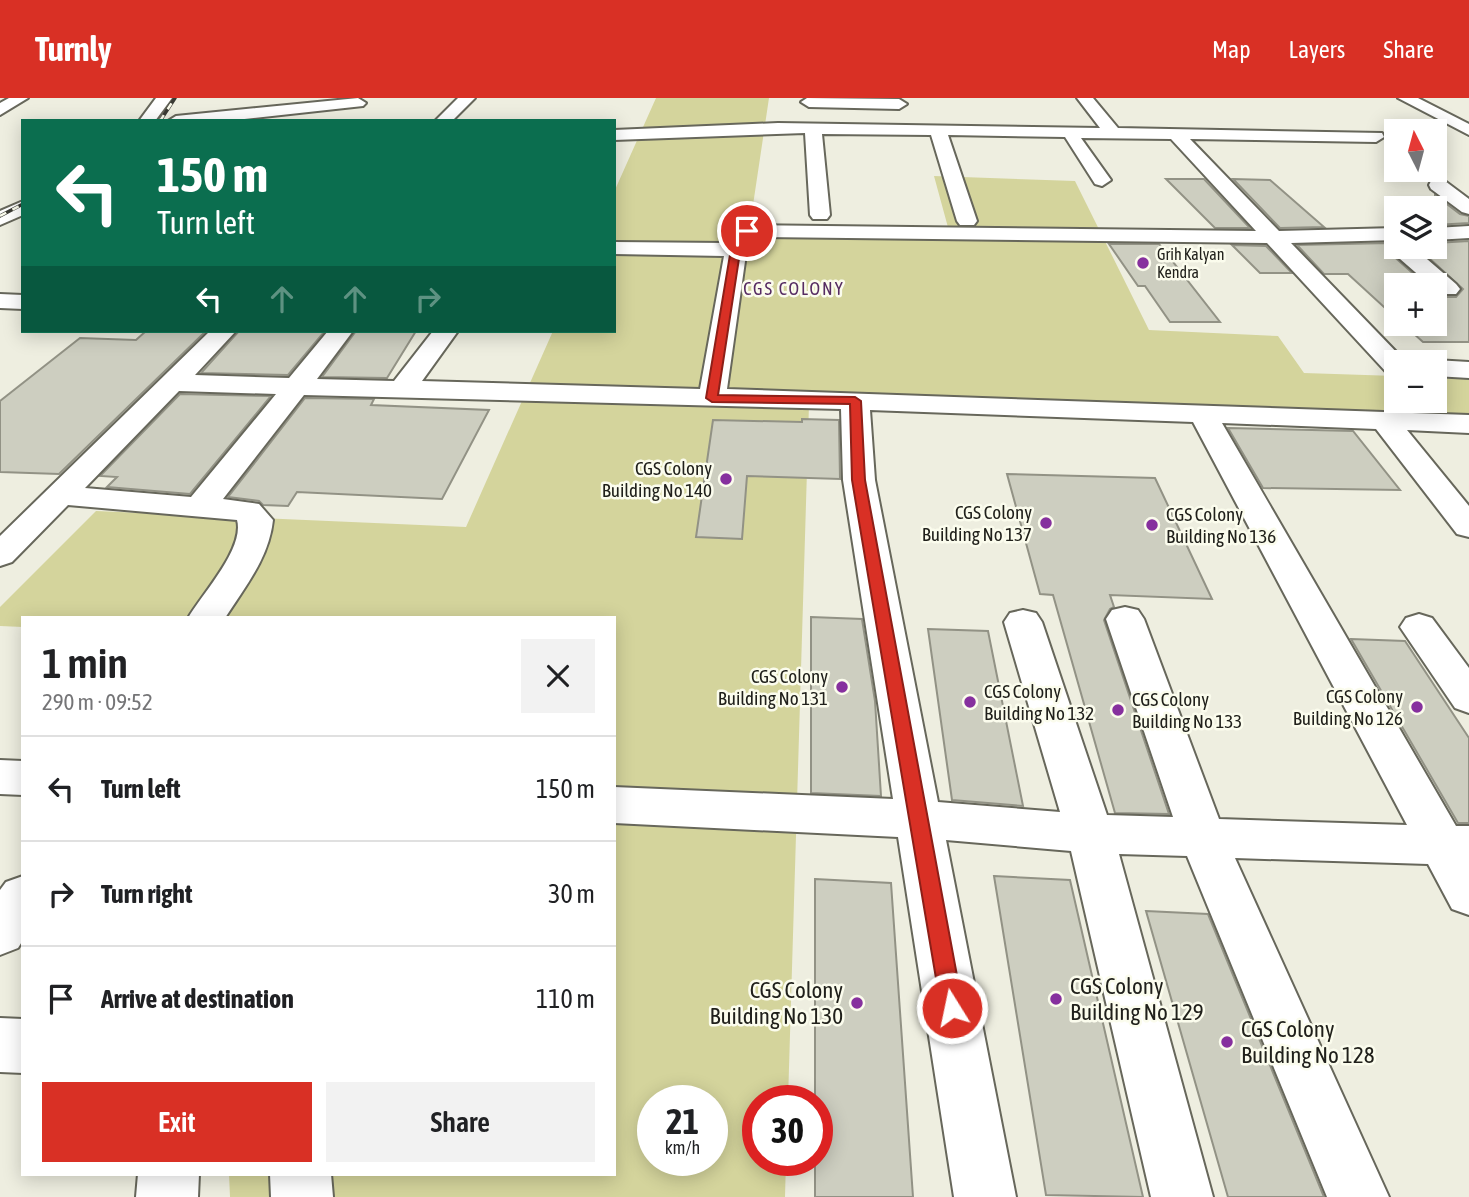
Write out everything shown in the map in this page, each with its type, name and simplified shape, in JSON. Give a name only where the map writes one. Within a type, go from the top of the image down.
[{"type":"street","points":[[0,110],[20,98]]},
{"type":"street","points":[[148,119],[164,98]]},
{"type":"street","points":[[445,119],[467,98]]},
{"type":"street","points":[[1085,98],[1113,133]]},
{"type":"street","points":[[1406,98],[1469,130]]},
{"type":"street","points":[[174,119],[184,100]]},
{"type":"street","points":[[809,102],[898,101],[905,130]]},
{"type":"street","points":[[194,119],[358,103]]},
{"type":"street","points":[[813,129],[821,215]]},
{"type":"street","points":[[616,135],[813,129],[1376,137]]},
{"type":"street","points":[[938,131],[967,221]]},
{"type":"street","points":[[1070,133],[1102,180]]},
{"type":"street","points":[[1176,134],[1384,353]]},
{"type":"street","points":[[1438,185],[1469,208]]},
{"type":"street","points":[[0,203],[21,193]]},
{"type":"street","points":[[0,219],[21,208]]},
{"type":"street","points":[[712,398],[738,237],[747,231],[1384,240]]},
{"type":"street","points":[[1452,233],[1469,249]]},
{"type":"street","points":[[616,248],[736,250]]},
{"type":"street","points":[[1416,259],[1448,289]]},
{"type":"street","points":[[0,301],[21,302]]},
{"type":"street","points":[[0,555],[222,333]]},
{"type":"street","points":[[200,508],[340,333]]},
{"type":"street","points":[[402,389],[444,333]]},
{"type":"street","points":[[1447,369],[1469,370]]},
{"type":"street","points":[[173,383],[855,401],[1383,419],[1463,430]]},
{"type":"street","points":[[855,401],[859,480],[985,1197]]},
{"type":"street","points":[[1202,413],[1455,845],[1469,894]]},
{"type":"street","points":[[1443,413],[1463,430]]},
{"type":"street","points":[[1383,419],[1469,527]]},
{"type":"street","points":[[60,495],[247,511],[256,520],[256,535],[248,553],[207,616]]},
{"type":"street","points":[[0,520],[34,521]]},
{"type":"street","points":[[1125,619],[1203,838],[1359,1197]]},
{"type":"street","points":[[1023,622],[1090,834],[1182,1197]]},
{"type":"street","points":[[1419,627],[1469,698]]},
{"type":"street","points":[[0,777],[21,778]]},
{"type":"street","points":[[616,805],[919,819],[1090,834],[1455,845]]},
{"type":"street","points":[[0,932],[21,900]]},
{"type":"street","points":[[0,1045],[21,1046]]},
{"type":"street","points":[[167,1197],[169,1176]]},
{"type":"street","points":[[300,1176],[302,1197]]},
{"type":"green space","points":[[656,98],[769,98],[750,225],[949,231],[934,176],[1075,181],[1149,330],[1278,336],[1304,373],[1384,376],[1384,413],[1447,413],[1447,378],[1469,379],[1469,430],[809,404],[788,1085],[742,1085],[742,1176],[786,1176],[785,1197],[230,1197],[229,1176],[616,1176],[616,616],[21,616],[21,627],[0,626],[0,607],[96,511],[466,527],[552,333],[616,333],[616,188]]},
{"type":"building","points":[[1166,179],[1204,179],[1250,228],[1215,228]]},
{"type":"building","points":[[1233,179],[1270,180],[1324,227],[1280,228]]},
{"type":"building","points":[[1447,204],[1460,214],[1469,216],[1469,223],[1447,224]]},
{"type":"building","points":[[1469,241],[1469,342],[1423,342],[1416,336],[1447,336],[1447,297],[1456,297],[1463,289],[1430,259],[1447,259],[1447,242]]},
{"type":"building","points":[[1384,243],[1384,259],[1397,259],[1412,273],[1384,273],[1384,307],[1348,274],[1324,274],[1297,245]]},
{"type":"building","name":"Grih Kalyan Kendra","points":[[1109,244],[1159,244],[1220,322],[1170,322],[1145,286],[1138,286]]},
{"type":"building","points":[[1232,245],[1266,246],[1292,273],[1260,273]]},
{"type":"building","points":[[144,333],[204,333],[59,474],[0,472],[0,401],[80,338],[136,340]]},
{"type":"building","points":[[237,333],[323,333],[288,375],[201,373]]},
{"type":"building","points":[[355,333],[415,333],[387,378],[322,377]]},
{"type":"building","points":[[180,394],[271,396],[190,494],[107,487],[117,477],[100,476]]},
{"type":"building","points":[[305,398],[374,399],[371,405],[489,410],[442,499],[297,492],[288,506],[263,505],[259,501],[228,497]]},
{"type":"building","points":[[802,419],[839,420],[840,479],[747,476],[742,539],[696,537],[713,420],[802,422]]},
{"type":"building","points":[[1228,428],[1353,431],[1400,490],[1263,488]]},
{"type":"building","points":[[1007,474],[1155,478],[1212,599],[1110,595],[1114,607],[1104,620],[1169,814],[1115,813],[1053,595],[1040,594]]},
{"type":"building","name":"CGS Colony Building No 131","points":[[811,617],[862,619],[875,701],[881,796],[811,793]]},
{"type":"building","name":"CGS Colony Building No 132","points":[[928,629],[988,631],[1023,806],[952,800]]},
{"type":"building","name":"CGS Colony Building No 126","points":[[1351,639],[1405,641],[1469,738],[1469,823],[1458,823]]},
{"type":"building","name":"CGS Colony Building No 129","points":[[994,876],[1070,880],[1143,1197],[1046,1195]]},
{"type":"building","name":"CGS Colony Building No 130","points":[[815,879],[891,883],[913,1197],[815,1197],[815,1176],[833,1176],[833,1085],[815,1085]]},
{"type":"building","name":"CGS Colony Building No 128","points":[[1146,911],[1208,914],[1324,1197],[1228,1197]]},
{"type":"railway","points":[[161,119],[175,98]]},
{"type":"railway","points":[[0,216],[21,205]]},
{"type":"place","name":"Grih Kalyan Kendra","points":[[1143,263]]},
{"type":"place","name":"CGS Colony Building No 140","points":[[726,479]]},
{"type":"place","name":"CGS Colony Building No 137","points":[[1046,523]]},
{"type":"place","name":"CGS Colony Building No 136","points":[[1152,525]]},
{"type":"place","name":"CGS Colony Building No 131","points":[[842,687]]},
{"type":"place","name":"CGS Colony Building No 132","points":[[970,702]]},
{"type":"place","name":"CGS Colony Building No 126","points":[[1417,707]]},
{"type":"place","name":"CGS Colony Building No 133","points":[[1118,710]]},
{"type":"place","name":"CGS Colony Building No 129","points":[[1056,999]]},
{"type":"place","name":"CGS Colony Building No 130","points":[[857,1003]]},
{"type":"place","name":"CGS Colony Building No 128","points":[[1227,1042]]},
{"type":"district","name":"CGS COLONY","points":[[794,288]]},
{"type":"route","points":[[747,231],[738,237],[712,398],[855,401],[859,480],[952,1008]]}]
